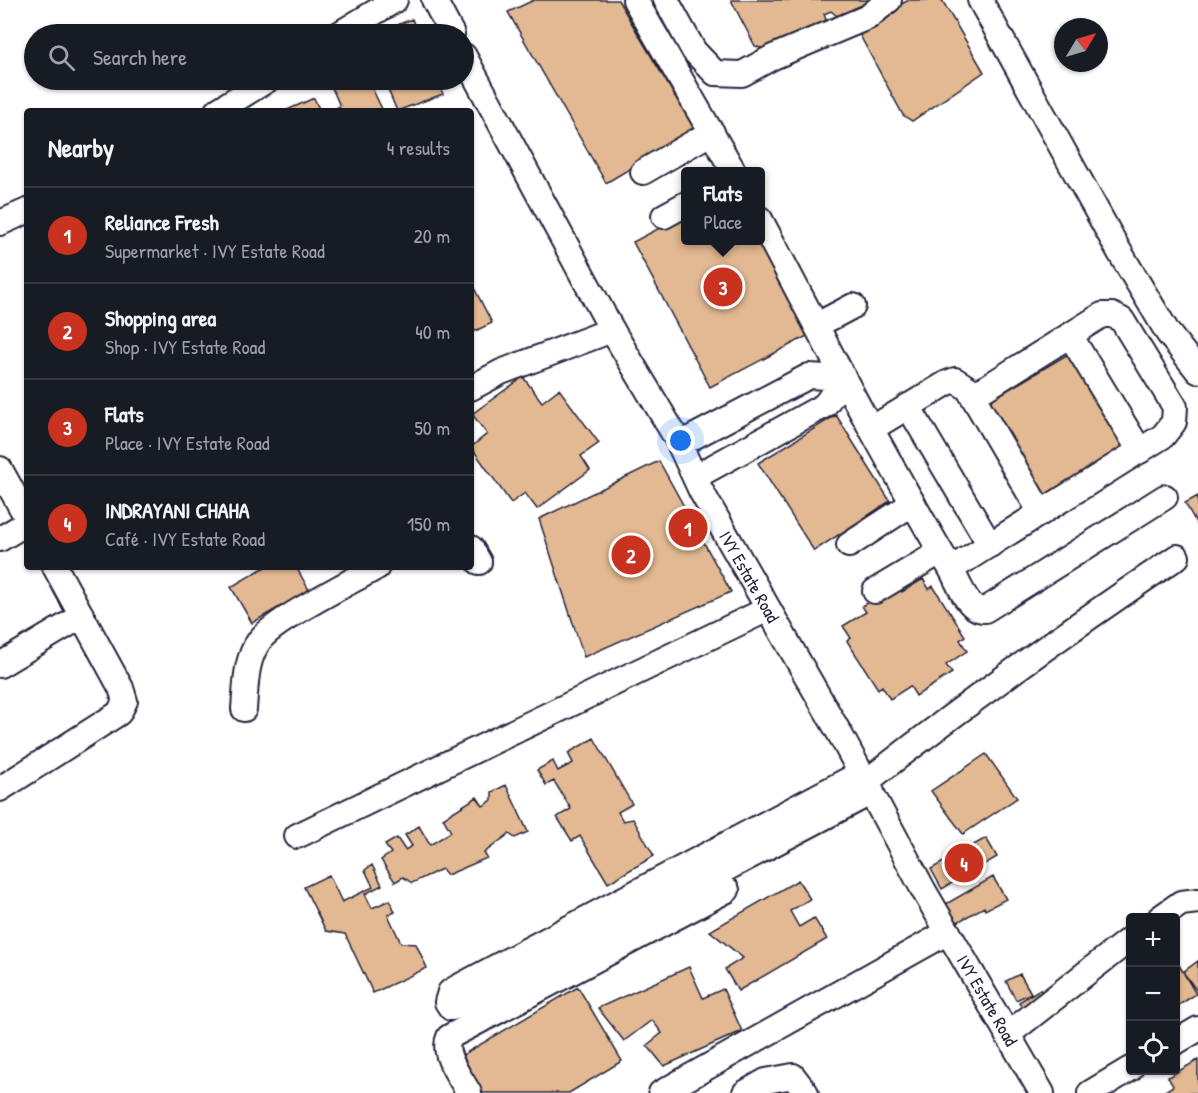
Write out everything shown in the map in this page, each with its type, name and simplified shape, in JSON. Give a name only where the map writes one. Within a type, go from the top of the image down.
[{"type":"street","points":[[355,24],[395,0]]},
{"type":"street","points":[[434,0],[447,24]]},
{"type":"street","points":[[635,0],[732,167]]},
{"type":"street","points":[[666,0],[694,51],[715,73],[742,74],[772,57],[868,17],[889,0]]},
{"type":"street","points":[[980,0],[1119,251],[1168,333],[1198,371]]},
{"type":"street","name":"IVY Estate Road","points":[[474,75],[612,330],[680,444],[695,477],[948,932],[1042,1093]]},
{"type":"street","points":[[222,108],[251,90]]},
{"type":"street","points":[[643,172],[712,132]]},
{"type":"street","points":[[664,216],[681,207]]},
{"type":"street","points":[[0,223],[24,212]]},
{"type":"street","points":[[765,228],[843,378],[971,606],[979,610],[986,610],[1165,497]]},
{"type":"street","points":[[817,325],[853,306]]},
{"type":"street","points":[[871,429],[947,382],[955,380],[974,392],[984,389],[1102,315],[1112,315],[1122,320],[1175,407],[1174,422],[1163,436],[990,545],[946,560],[875,591]]},
{"type":"street","points":[[474,386],[501,372],[612,330]]},
{"type":"street","points":[[1070,335],[1140,451]]},
{"type":"street","points":[[680,444],[808,376],[843,378]]},
{"type":"street","points":[[695,477],[825,405],[843,378]]},
{"type":"street","points":[[969,390],[1041,513]]},
{"type":"street","points":[[908,406],[990,545]]},
{"type":"street","points":[[0,469],[24,513]]},
{"type":"street","points":[[849,545],[913,503]]},
{"type":"street","points":[[0,539],[24,525]]},
{"type":"street","points":[[727,890],[657,904],[458,987],[450,992],[447,1002],[451,1008],[471,1003],[657,904],[866,782],[944,721],[1080,622],[1177,557]]},
{"type":"street","points":[[0,789],[119,713],[125,701],[122,688],[57,570]]},
{"type":"street","points":[[244,709],[248,664],[259,641],[277,625],[372,570]]},
{"type":"street","points":[[297,836],[768,609]]},
{"type":"street","points":[[0,665],[82,616]]},
{"type":"street","points":[[1167,913],[1180,903],[1189,900],[1198,901]]},
{"type":"street","points":[[469,1093],[448,1055],[446,1045],[449,1037],[600,956],[657,904]]},
{"type":"street","points":[[661,1093],[948,932]]},
{"type":"street","points":[[1007,1035],[1126,943]]},
{"type":"street","points":[[1180,1040],[1198,1029]]},
{"type":"street","points":[[1090,1093],[1126,1072]]},
{"type":"street","points":[[745,1093],[766,1081],[792,1076],[806,1093]]},
{"type":"building","points":[[534,0],[618,0],[695,130],[606,183],[508,12]]},
{"type":"building","points":[[731,0],[868,0],[858,19],[848,25],[831,11],[824,14],[827,23],[769,51],[755,46]]},
{"type":"building","points":[[909,0],[942,0],[984,72],[912,121],[903,115],[856,28]]},
{"type":"building","points":[[412,19],[414,24],[400,24]]},
{"type":"building","points":[[333,90],[373,90],[382,108],[336,108],[340,106]]},
{"type":"building","points":[[388,90],[441,90],[443,94],[405,108],[396,108]]},
{"type":"building","points":[[314,98],[319,108],[292,108]]},
{"type":"building","points":[[681,217],[681,245],[763,245],[813,333],[710,387],[633,242]]},
{"type":"building","points":[[474,288],[492,323],[474,332]]},
{"type":"building","points":[[1068,354],[1130,451],[1046,497],[986,403]]},
{"type":"building","points":[[523,377],[542,402],[559,389],[599,443],[581,456],[590,470],[537,509],[525,493],[511,503],[474,451],[474,445],[487,434],[474,417],[474,413]]},
{"type":"building","points":[[836,415],[890,501],[814,551],[758,463]]},
{"type":"building","points":[[659,461],[731,592],[584,657],[539,519]]},
{"type":"building","points":[[1198,496],[1198,526],[1185,503]]},
{"type":"building","points":[[260,570],[298,570],[309,590],[252,623],[231,587]]},
{"type":"building","points":[[923,579],[929,589],[933,586],[965,636],[960,640],[967,651],[946,665],[952,673],[916,696],[910,686],[890,699],[882,686],[878,689],[847,641],[851,638],[843,626],[866,612],[862,606],[897,584],[902,592]]},
{"type":"building","points":[[594,738],[632,804],[618,812],[623,821],[633,819],[654,856],[608,883],[580,836],[572,841],[557,817],[571,809],[554,781],[546,785],[537,770],[553,761],[558,771],[573,763],[568,753]]},
{"type":"building","points":[[986,754],[1017,798],[963,834],[931,791]]},
{"type":"building","points":[[506,785],[528,832],[515,838],[509,834],[484,853],[487,858],[447,875],[442,869],[412,883],[403,877],[395,882],[381,860],[391,853],[385,845],[397,838],[405,850],[412,846],[405,835],[419,826],[430,845],[451,832],[443,818],[477,797],[483,806],[492,800],[492,792]]},
{"type":"building","points":[[986,838],[997,857],[942,889],[931,869]]},
{"type":"building","points":[[372,865],[382,885],[365,894],[372,908],[390,900],[395,912],[388,915],[401,943],[416,944],[427,968],[373,993],[345,934],[326,931],[304,887],[329,875],[342,902],[373,887],[365,870]]},
{"type":"building","points":[[993,877],[1006,899],[985,910],[984,907],[956,923],[946,904]]},
{"type":"building","points":[[798,880],[810,899],[790,911],[799,927],[814,918],[827,939],[738,991],[725,969],[743,958],[710,931]]},
{"type":"building","points":[[1198,961],[1198,990],[1197,991],[1183,972]]},
{"type":"building","points":[[689,967],[703,998],[723,989],[742,1031],[664,1066],[647,1045],[662,1033],[652,1020],[624,1041],[598,1008]]},
{"type":"building","points":[[1180,967],[1196,994],[1180,1004]]},
{"type":"building","points":[[1020,974],[1031,993],[1016,1000],[1006,981]]},
{"type":"building","points":[[578,987],[622,1061],[569,1093],[480,1093],[459,1057]]},
{"type":"building","points":[[1040,989],[1048,1001],[1026,1014],[1019,1002]]},
{"type":"building","points":[[1198,1060],[1198,1093],[1162,1093],[1173,1086],[1168,1077],[1180,1075],[1180,1070]]},
{"type":"place","name":"Flats","points":[[723,287]]},
{"type":"place","name":"Reliance Fresh","points":[[688,528]]},
{"type":"place","name":"Shopping area","points":[[631,555]]},
{"type":"place","name":"INDRAYANI CHAHA","points":[[964,863]]}]
